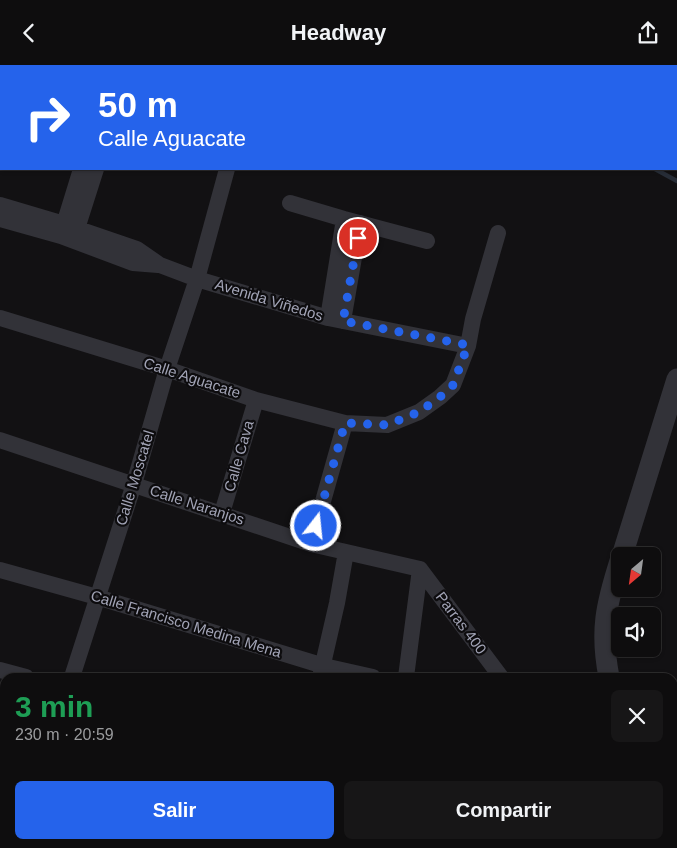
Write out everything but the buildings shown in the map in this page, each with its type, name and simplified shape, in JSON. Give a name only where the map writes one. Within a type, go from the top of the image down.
[{"type":"street","points":[[69,232],[81,170]]},
{"type":"street","points":[[69,232],[96,170]]},
{"type":"street","name":"Calle Moscatel","points":[[73,673],[96,597],[134,484],[167,369],[197,279],[227,170]]},
{"type":"street","points":[[290,203],[427,241]]},
{"type":"street","name":"Avenida Viñedos","points":[[0,205],[69,232]]},
{"type":"street","name":"Avenida Viñedos","points":[[0,219],[69,232],[137,249],[160,265],[197,279],[335,320],[468,345]]},
{"type":"street","points":[[335,320],[352,221]]},
{"type":"street","points":[[468,345],[473,319],[498,233]]},
{"type":"street","name":"Calle Aguacate","points":[[0,318],[167,369],[256,399],[345,423],[387,425],[419,412],[453,385],[468,345]]},
{"type":"street","points":[[625,547],[677,379]]},
{"type":"street","name":"Calle Cava","points":[[222,513],[256,399]]},
{"type":"street","points":[[311,544],[345,423]]},
{"type":"street","name":"Calle Naranjos","points":[[0,439],[311,544],[420,569]]},
{"type":"street","points":[[322,672],[346,551]]},
{"type":"street","name":"Calle Francisco Medina Mena","points":[[0,569],[96,597],[322,672]]},
{"type":"street","points":[[407,673],[420,569]]},
{"type":"street","name":"Parras 400","points":[[420,569],[499,673]]},
{"type":"street","points":[[608,673],[604,644],[604,628],[611,594]]},
{"type":"waterway","points":[[657,170],[677,181]]},
{"type":"route","points":[[316,526],[345,423],[387,425],[419,412],[453,385],[468,345],[343,321],[358,238]]}]
